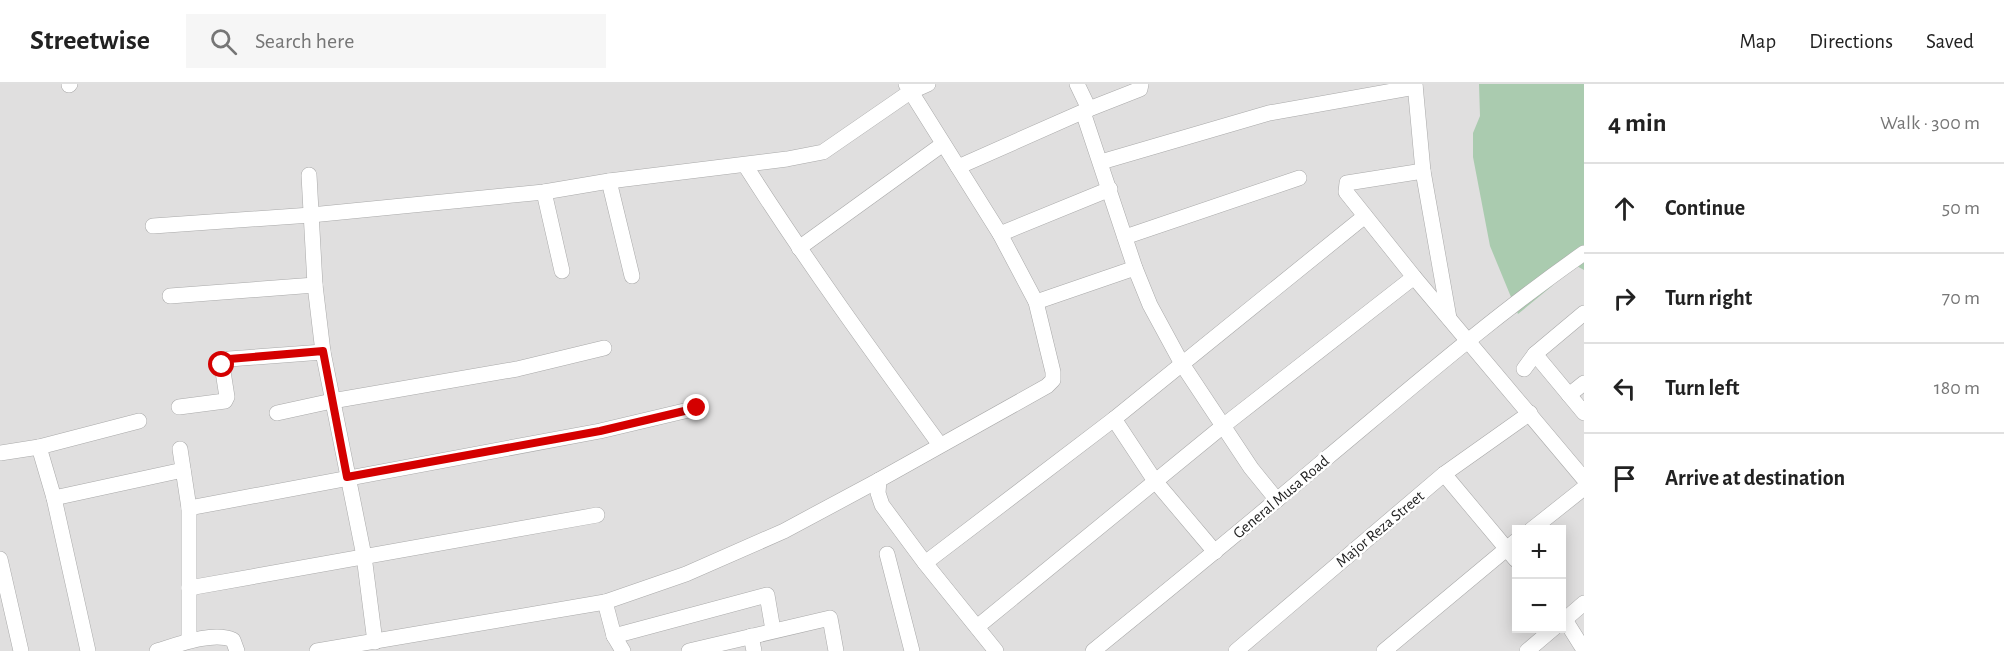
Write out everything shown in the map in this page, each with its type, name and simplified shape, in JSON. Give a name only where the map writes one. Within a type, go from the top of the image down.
[{"type":"street","points":[[153,226],[311,215],[544,192],[609,181],[787,159],[823,152],[908,88],[928,84]]},
{"type":"street","points":[[1077,84],[1135,268],[1150,305],[1182,364],[1251,468],[1277,500]]},
{"type":"street","points":[[958,167],[1140,89],[1141,84]]},
{"type":"street","points":[[1101,162],[1269,113],[1415,86],[1423,171],[1449,318]]},
{"type":"street","points":[[317,651],[605,602],[686,574],[784,531],[1047,386],[1053,380],[1053,372],[1036,302],[1000,234],[908,88]]},
{"type":"street","points":[[800,249],[943,144]]},
{"type":"street","points":[[745,165],[856,331],[940,445]]},
{"type":"street","points":[[1423,171],[1347,183],[1346,192],[1413,277],[1584,479]]},
{"type":"street","points":[[309,175],[315,285],[323,351],[364,556],[375,642]]},
{"type":"street","points":[[1125,237],[1299,178]]},
{"type":"street","points":[[609,181],[632,276]]},
{"type":"street","points":[[1000,234],[1110,189]]},
{"type":"street","points":[[544,192],[562,270]]},
{"type":"street","points":[[926,563],[1114,419],[1365,216]]},
{"type":"street","name":"General Musa Road","points":[[1093,651],[1467,341],[1526,294],[1584,254]]},
{"type":"street","points":[[1036,302],[1135,268]]},
{"type":"street","points":[[977,627],[1223,426],[1413,277]]},
{"type":"street","points":[[170,296],[315,285]]},
{"type":"street","points":[[1524,369],[1535,354],[1584,313]]},
{"type":"street","points":[[277,413],[332,401],[517,369],[604,348]]},
{"type":"street","points":[[179,407],[225,401],[227,397],[222,365],[229,359],[323,351]]},
{"type":"street","points":[[1535,354],[1584,413]]},
{"type":"street","points":[[1569,395],[1584,382]]},
{"type":"street","points":[[189,508],[600,431],[697,408]]},
{"type":"street","name":"Major Reza Street","points":[[1236,651],[1444,474],[1530,414]]},
{"type":"street","points":[[1114,419],[1155,481],[1215,552]]},
{"type":"street","points":[[0,453],[39,447],[139,422]]},
{"type":"street","points":[[39,447],[54,498],[88,651]]},
{"type":"street","points":[[180,449],[189,508],[189,640]]},
{"type":"street","points":[[54,498],[183,470]]},
{"type":"street","points":[[1444,474],[1512,549]]},
{"type":"street","points":[[879,480],[878,493],[882,505],[996,651]]},
{"type":"street","points":[[1537,525],[1584,488]]},
{"type":"street","points":[[189,588],[597,514]]},
{"type":"street","points":[[1384,651],[1512,551]]},
{"type":"street","points":[[886,554],[912,651]]},
{"type":"street","points":[[0,560],[21,651]]},
{"type":"street","points":[[614,636],[767,595],[773,630]]},
{"type":"street","points":[[605,602],[614,636],[623,651]]},
{"type":"street","points":[[1566,616],[1584,603]]},
{"type":"street","points":[[689,651],[753,643],[773,630],[830,618],[836,651]]},
{"type":"street","points":[[1566,628],[1584,650]]},
{"type":"street","points":[[1527,651],[1547,633]]},
{"type":"street","points":[[157,651],[189,640],[227,637],[233,640],[237,651]]},
{"type":"shaded area","points":[[0,84],[1584,84],[1584,651],[0,651]]},
{"type":"green space","points":[[1479,84],[1584,84],[1584,270],[1564,259],[1552,286],[1518,314],[1490,246],[1473,157],[1473,133],[1480,116]]},
{"type":"route","points":[[222,365],[229,359],[323,351],[347,477],[600,431],[697,408]]}]
